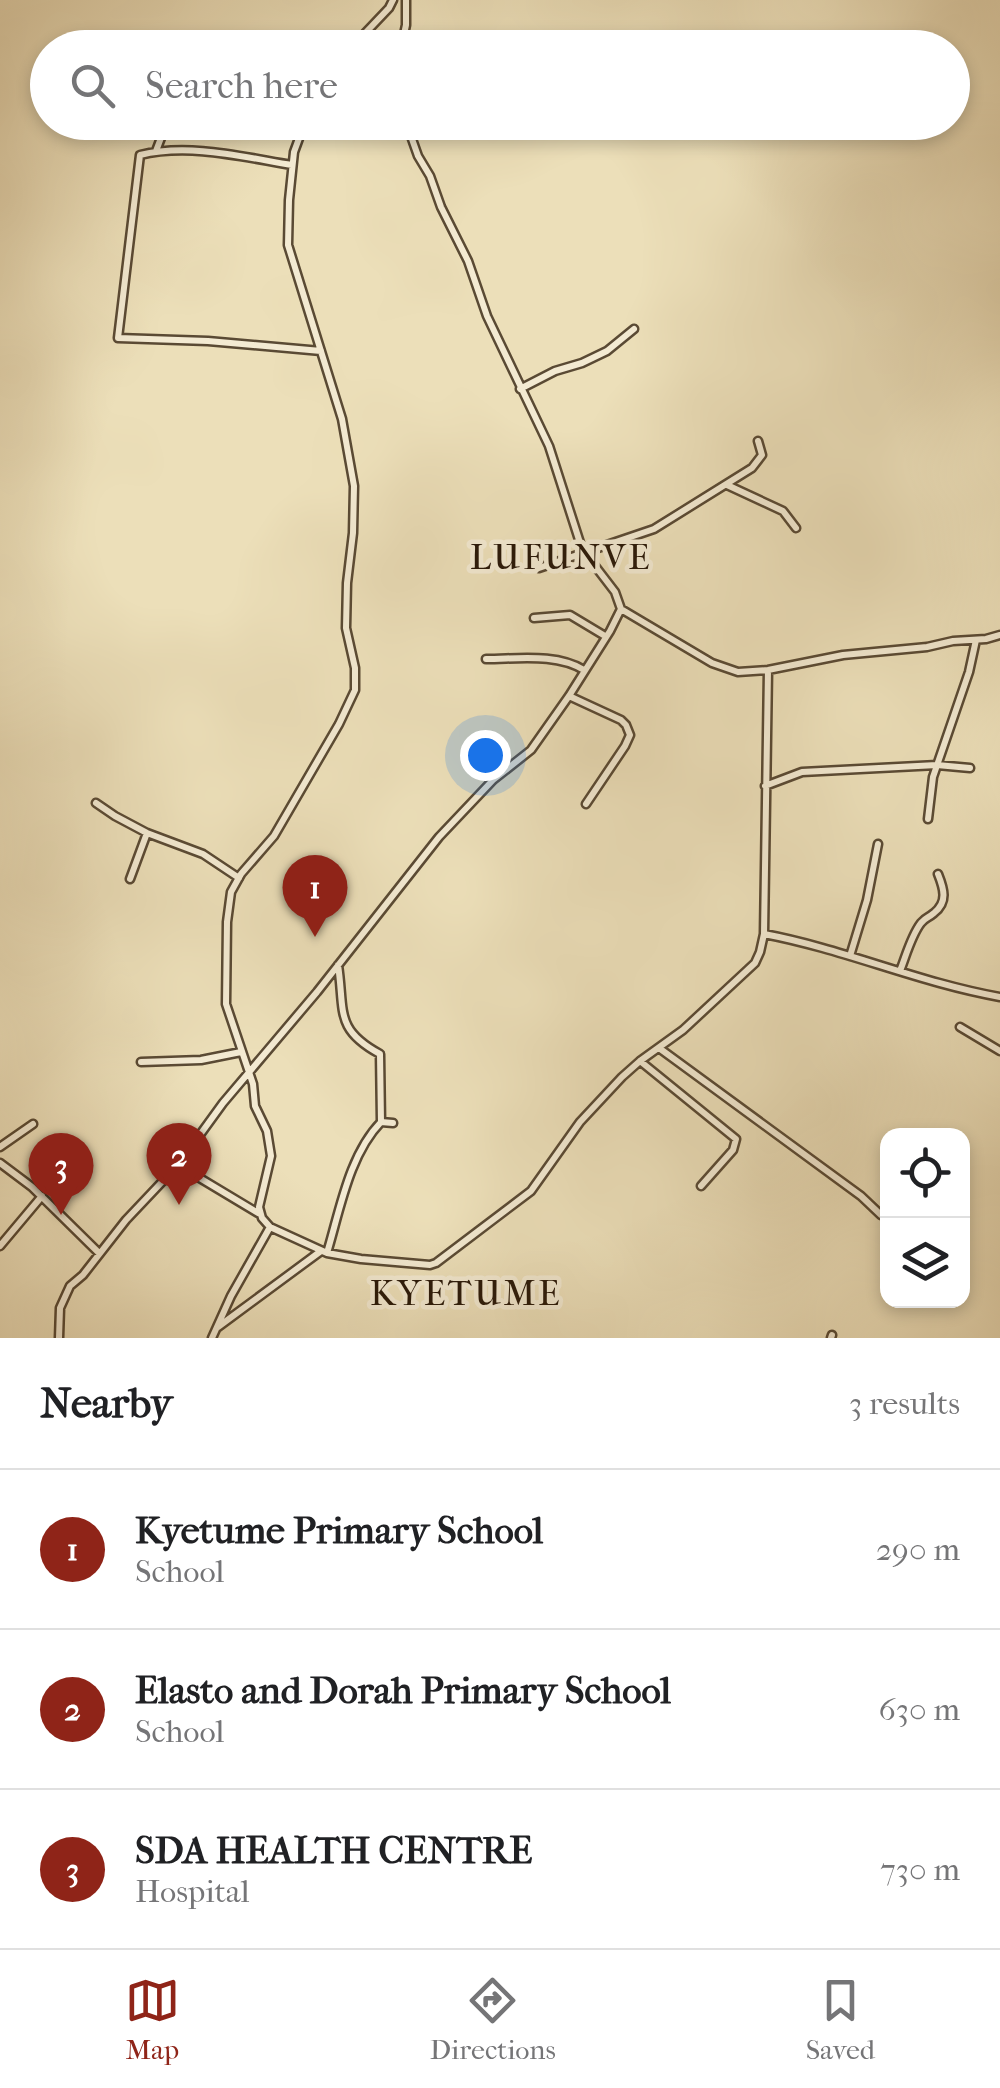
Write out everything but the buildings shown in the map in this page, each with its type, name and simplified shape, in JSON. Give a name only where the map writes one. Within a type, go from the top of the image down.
[{"type":"street","points":[[367,30],[394,0]]},
{"type":"street","points":[[405,30],[406,0]]},
{"type":"street","points":[[156,151],[160,140]]},
{"type":"street","points":[[262,1218],[259,1206],[270,1156],[267,1131],[254,1106],[253,1084],[226,1004],[230,892],[274,836],[355,690],[346,628],[354,486],[342,419],[288,245],[292,164],[299,140]]},
{"type":"street","points":[[412,140],[468,260],[487,316],[549,446],[582,549],[615,592],[621,609],[712,663],[738,672],[1000,635]]},
{"type":"street","points":[[292,164],[210,151],[156,151],[140,155],[118,338],[208,340],[321,350]]},
{"type":"street","points":[[520,389],[607,351],[634,329]]},
{"type":"street","points":[[539,568],[654,529],[759,461],[762,455],[758,441]]},
{"type":"street","points":[[727,485],[783,511],[796,528]]},
{"type":"street","points":[[59,1338],[60,1308],[70,1286],[178,1164],[439,836],[493,780],[531,750],[621,609]]},
{"type":"street","points":[[534,618],[570,614],[605,636]]},
{"type":"street","points":[[928,819],[930,790],[976,640]]},
{"type":"street","points":[[486,659],[557,660],[584,670]]},
{"type":"street","points":[[178,1164],[256,1211],[270,1227],[324,1252],[430,1265],[532,1191],[580,1122],[611,1088],[741,978],[760,952],[764,934],[768,670]]},
{"type":"street","points":[[569,696],[621,720],[630,735],[586,804]]},
{"type":"street","points":[[765,786],[802,772],[937,765],[970,768]]},
{"type":"street","points":[[96,803],[147,832],[203,854],[239,878]]},
{"type":"street","points":[[130,880],[147,832]]},
{"type":"street","points":[[850,956],[878,844]]},
{"type":"street","points":[[900,971],[918,927],[943,903],[938,874]]},
{"type":"street","points":[[764,934],[950,987],[1000,997]]},
{"type":"street","points":[[217,1328],[324,1252],[351,1174],[368,1136],[381,1122],[380,1054],[354,1039],[342,1015],[338,964]]},
{"type":"street","points":[[960,1026],[1000,1050]]},
{"type":"street","points":[[659,1048],[861,1196],[880,1214]]},
{"type":"street","points":[[141,1062],[201,1060],[240,1052]]},
{"type":"street","points":[[640,1060],[736,1139],[732,1150],[701,1186]]},
{"type":"street","points":[[381,1122],[394,1124]]},
{"type":"street","points":[[0,1147],[32,1124]]},
{"type":"street","points":[[0,1163],[42,1196],[99,1253]]},
{"type":"street","points":[[0,1246],[42,1196]]},
{"type":"street","points":[[212,1338],[270,1227]]},
{"type":"place","name":"Kyetume Primary School","points":[[315,937]]},
{"type":"place","name":"Elasto and Dorah Primary School","points":[[179,1205]]},
{"type":"place","name":"SDA HEALTH CENTRE","points":[[61,1215]]},
{"type":"district","name":"LUFUNVE","points":[[561,557]]},
{"type":"district","name":"KYETUME","points":[[466,1293]]}]
